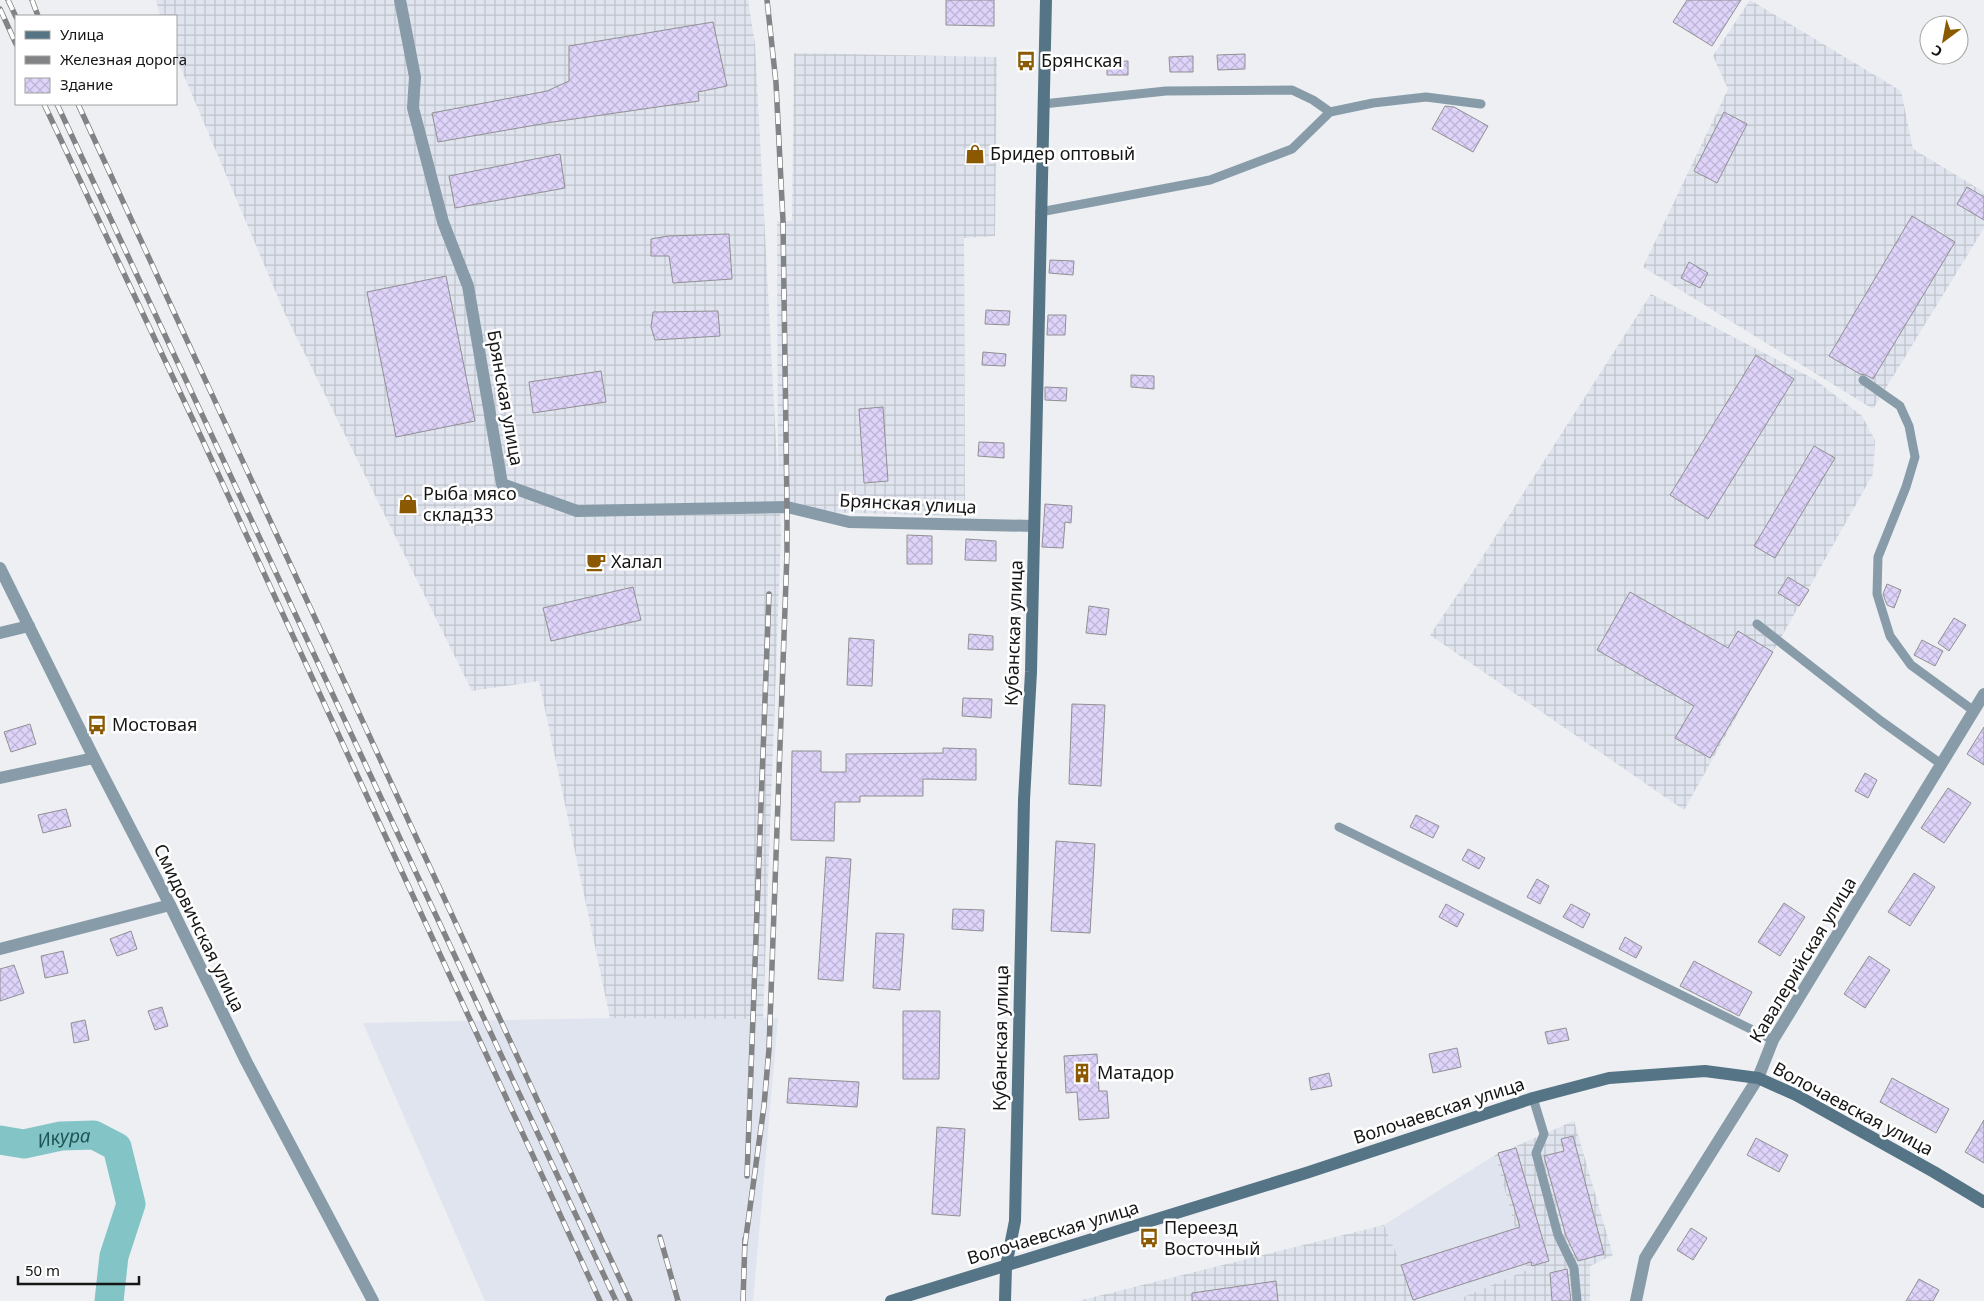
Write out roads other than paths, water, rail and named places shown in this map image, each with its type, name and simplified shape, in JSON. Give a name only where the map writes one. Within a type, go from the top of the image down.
[{"type":"main road","name":"Кубанская улица","points":[[1005,1301],[1006,1266],[1015,1221],[1024,800],[1031,672],[1046,0]]},
{"type":"main road","name":"Волочаевская улица","points":[[891,1301],[1306,1173],[1533,1098],[1609,1078],[1705,1071],[1758,1078],[1796,1095],[1984,1202]]},
{"type":"street","name":"Брянская улица","points":[[400,0],[415,77],[413,108],[443,222],[468,286],[502,484],[577,511],[787,506],[849,522],[1034,526]]},
{"type":"street","name":"Смидовичская улица","points":[[0,568],[246,1060],[370,1300]]},
{"type":"street","points":[[0,632],[29,626]]},
{"type":"street","name":"Кавалерийская улица","points":[[1636,1301],[1645,1258],[1758,1078],[1773,1040],[1984,694]]},
{"type":"street","points":[[0,778],[94,758]]},
{"type":"street","points":[[0,949],[170,905]]},
{"type":"lane","points":[[1043,104],[1166,91],[1292,90],[1313,100],[1330,112]]},
{"type":"lane","points":[[1040,212],[1210,180],[1292,150],[1330,112],[1373,103],[1426,97],[1482,104]]},
{"type":"lane","points":[[1863,380],[1900,406],[1909,426],[1915,457],[1906,487],[1878,557],[1877,594],[1890,636],[1911,665],[1974,711]]},
{"type":"lane","points":[[1757,624],[1881,721],[1941,764]]},
{"type":"lane","points":[[1339,827],[1773,1040]]},
{"type":"lane","points":[[1533,1098],[1544,1134],[1536,1153],[1558,1235],[1574,1268],[1577,1301]]},
{"type":"waterway","name":"Икура","points":[[0,1140],[24,1144],[61,1136],[94,1135],[117,1147],[131,1204],[114,1256],[109,1301]]},
{"type":"railway","points":[[8,0],[15,15]]},
{"type":"railway","points":[[32,0],[38,15]]},
{"type":"railway","points":[[745,1244],[764,1106],[769,1049],[787,553],[783,221],[776,83],[767,0]]},
{"type":"railway","points":[[0,9],[15,42]]},
{"type":"railway","points":[[44,105],[203,441],[600,1301]]},
{"type":"railway","points":[[57,105],[616,1301]]},
{"type":"railway","points":[[78,105],[630,1301]]},
{"type":"railway","points":[[747,1176],[769,594]]},
{"type":"railway","points":[[660,1237],[678,1301]]},
{"type":"railway","points":[[743,1301],[745,1239]]},
{"type":"place","name":"Брянская","points":[[1026,61]]},
{"type":"place","name":"Бридер оптовый","points":[[975,154]]},
{"type":"place","name":"Рыба мясо склад33","points":[[408,504]]},
{"type":"place","name":"Халал","points":[[596,562]]},
{"type":"place","name":"Мостовая","points":[[97,725]]},
{"type":"place","name":"Матадор","points":[[1082,1073]]},
{"type":"place","name":"Переезд Восточный","points":[[1149,1238]]}]
